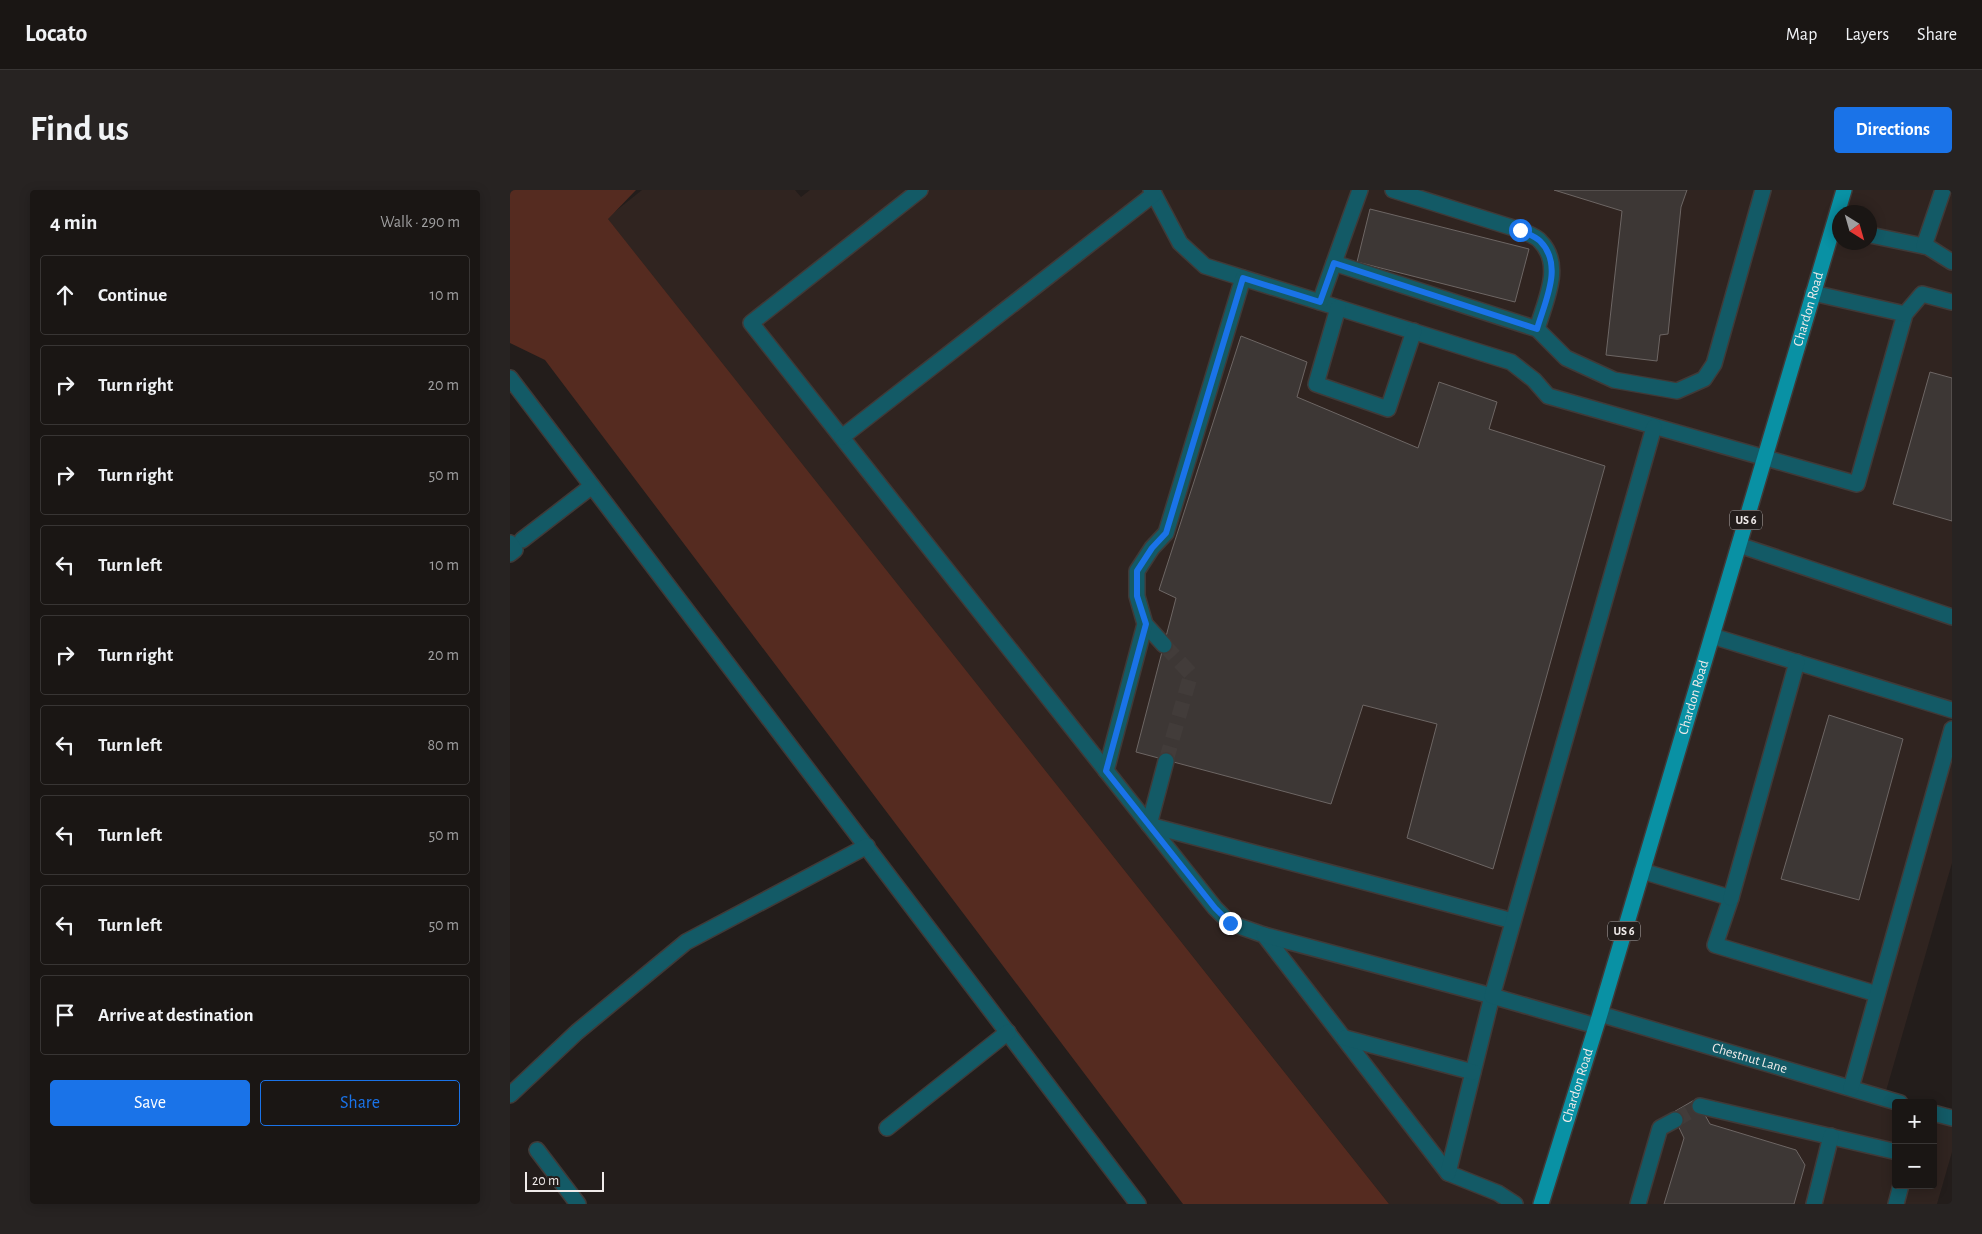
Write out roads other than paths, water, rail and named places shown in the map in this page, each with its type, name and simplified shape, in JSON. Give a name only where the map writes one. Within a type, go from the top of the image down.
[{"type":"main road","name":"Chardon Road","points":[[1841,205],[1844,190]]},
{"type":"main road","name":"Chardon Road","points":[[1541,1204],[1598,1020],[1813,293],[1832,239]]},
{"type":"street","name":"Chestnut Lane","points":[[920,190],[751,323],[1215,908],[1230,923],[1264,935],[1492,996],[1598,1020],[1892,1101]]},
{"type":"street","points":[[1320,302],[1360,190]]},
{"type":"street","points":[[1393,190],[1520,230],[1540,240],[1551,256],[1552,278],[1537,329]]},
{"type":"street","points":[[1334,263],[1537,329],[1566,358],[1614,380],[1677,391],[1704,379],[1714,364],[1763,190]]},
{"type":"street","points":[[1924,246],[1943,190]]},
{"type":"street","points":[[842,437],[1153,192],[1180,243],[1205,266],[1511,362],[1534,380],[1548,396],[1857,484],[1905,314],[1922,294],[1952,302]]},
{"type":"street","points":[[1877,236],[1924,246],[1952,262]]},
{"type":"street","points":[[1164,645],[1146,624],[1137,596],[1137,571],[1152,548],[1166,533],[1243,278]]},
{"type":"street","points":[[1813,293],[1905,314]]},
{"type":"street","points":[[1338,308],[1316,384],[1388,409],[1414,331]]},
{"type":"street","points":[[510,378],[1138,1204]]},
{"type":"street","points":[[1448,1173],[1492,996],[1654,426]]},
{"type":"street","points":[[510,554],[515,550],[516,541],[592,486]]},
{"type":"street","points":[[1739,545],[1952,617]]},
{"type":"street","points":[[1106,771],[1146,624]]},
{"type":"street","points":[[1712,636],[1952,710]]},
{"type":"street","points":[[1797,662],[1731,898],[1715,945],[1877,994]]},
{"type":"street","points":[[1851,1088],[1952,729]]},
{"type":"street","points":[[1166,761],[1149,825],[1513,921]]},
{"type":"street","points":[[510,1095],[577,1032],[686,942],[867,846]]},
{"type":"street","points":[[1642,871],[1731,898]]},
{"type":"street","points":[[1264,935],[1448,1173],[1498,1193],[1515,1204]]},
{"type":"street","points":[[887,1128],[1008,1032]]},
{"type":"street","points":[[1344,1038],[1473,1072]]},
{"type":"street","points":[[1700,1106],[1892,1148]]},
{"type":"street","points":[[1937,1114],[1952,1118]]},
{"type":"street","points":[[1638,1204],[1660,1128],[1675,1120]]},
{"type":"street","points":[[1814,1204],[1831,1136]]},
{"type":"street","points":[[536,1150],[578,1204]]},
{"type":"street","points":[[1896,1204],[1901,1189]]},
{"type":"tunnel","points":[[1164,645],[1191,674],[1166,761]]},
{"type":"tunnel","points":[[1675,1120],[1700,1106]]}]
